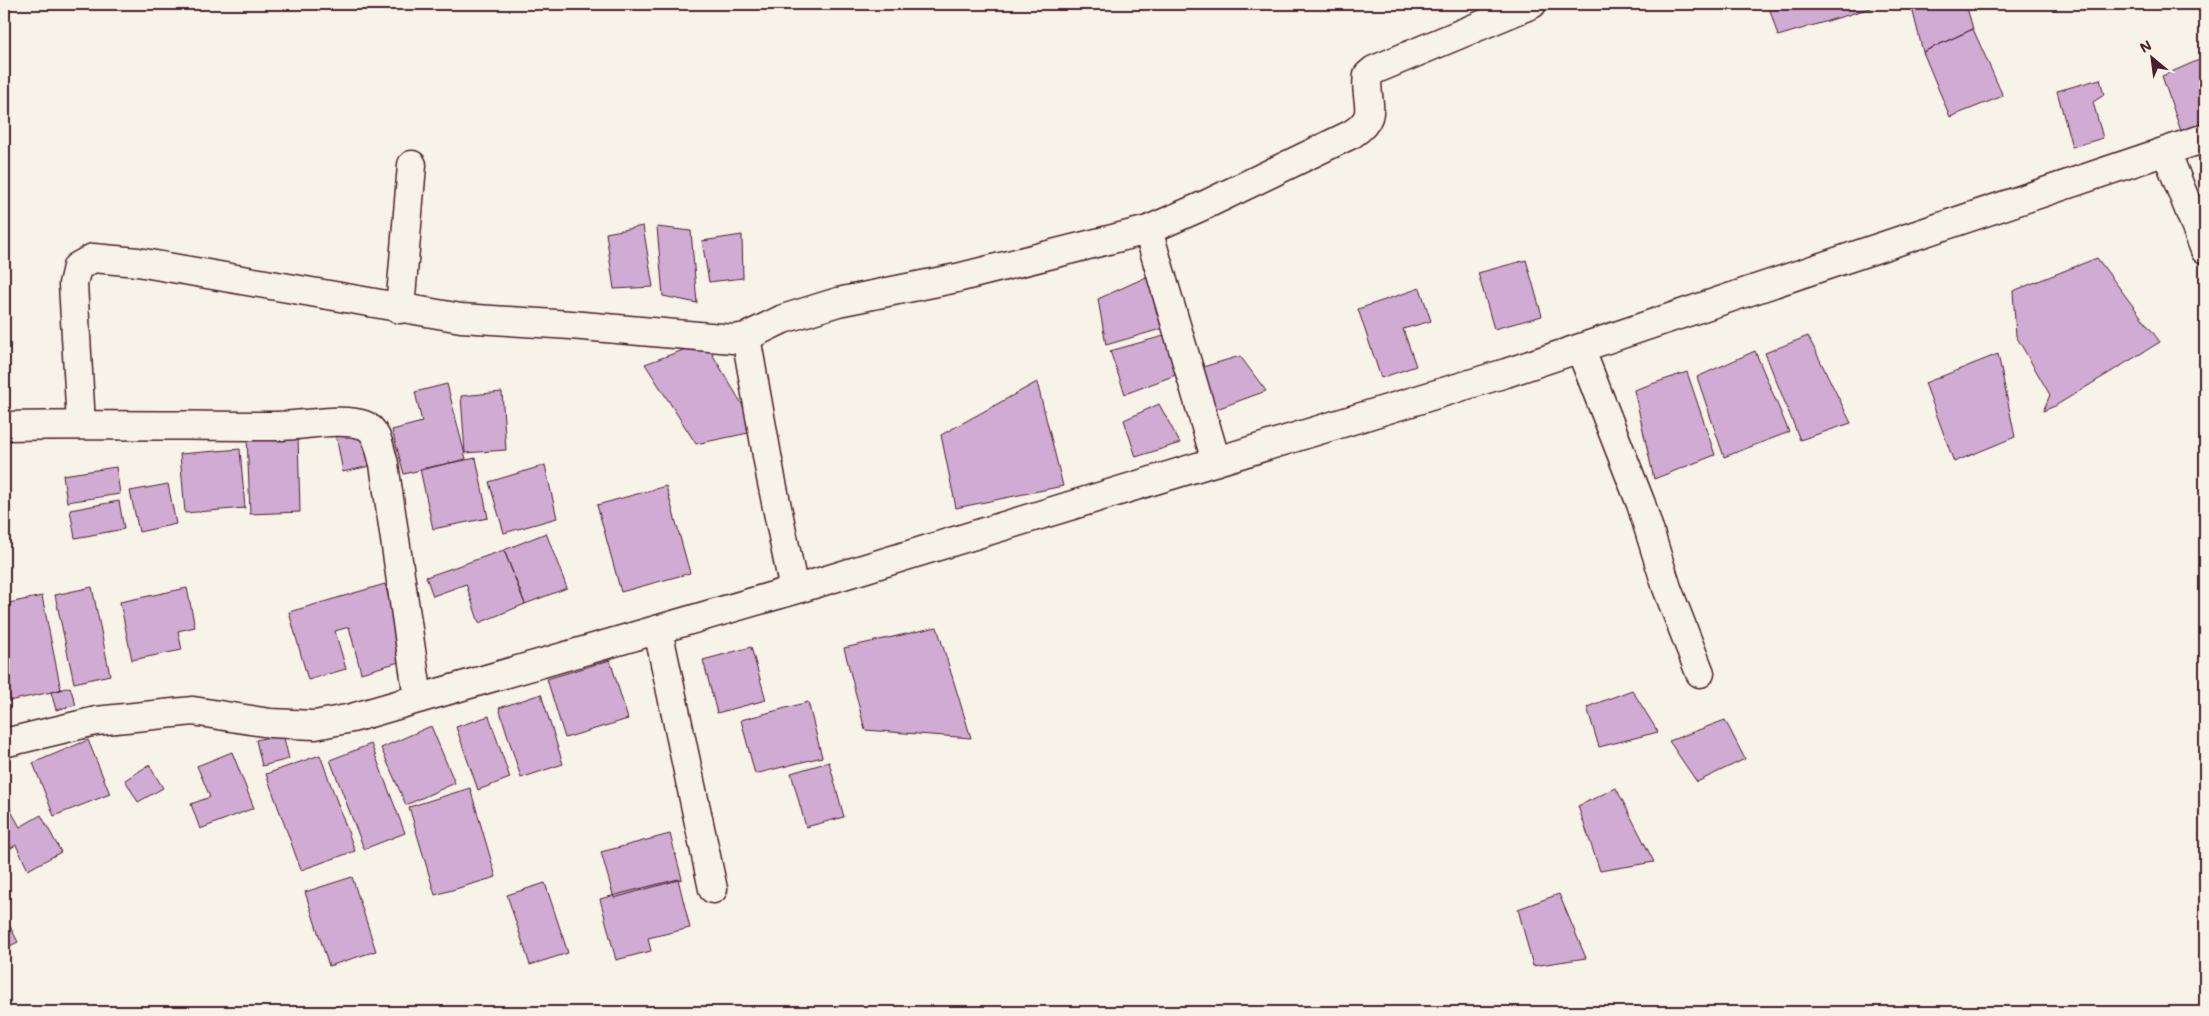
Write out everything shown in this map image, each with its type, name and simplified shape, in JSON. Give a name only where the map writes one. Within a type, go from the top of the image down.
[{"type":"street","points":[[81,424],[73,284],[77,268],[93,258],[138,262],[329,294],[400,309],[461,318],[630,329],[733,339],[746,337],[783,319],[838,302],[958,278],[1148,230],[1205,205],[1364,126],[1369,119],[1370,109],[1368,75],[1374,70],[1532,4]]},
{"type":"street","points":[[4,743],[96,721],[193,711],[270,723],[315,725],[352,718],[794,590],[1580,348],[2205,138]]},
{"type":"street","points":[[2166,151],[2205,250]]},
{"type":"street","points":[[400,309],[412,165]]},
{"type":"street","points":[[1148,230],[1216,461]]},
{"type":"street","points":[[746,337],[771,478],[794,590]]},
{"type":"street","points":[[1580,348],[1641,504],[1667,588],[1700,673]]},
{"type":"street","points":[[4,426],[81,424],[279,426],[342,423],[363,425],[370,428],[375,436],[384,464],[418,698]]},
{"type":"street","points":[[658,630],[714,890]]},
{"type":"building","points":[[1768,4],[1884,4],[1778,36]]},
{"type":"building","points":[[1911,4],[1966,4],[1973,29],[1923,52]]},
{"type":"building","points":[[1973,29],[2003,96],[1950,117],[1923,52]]},
{"type":"building","points":[[2199,60],[2201,66],[2205,64],[2205,121],[2182,134],[2162,76]]},
{"type":"building","points":[[2100,79],[2104,95],[2093,102],[2103,138],[2072,147],[2057,91]]},
{"type":"building","points":[[643,226],[653,287],[614,289],[606,233]]},
{"type":"building","points":[[657,227],[691,231],[697,303],[663,296]]},
{"type":"building","points":[[742,235],[743,278],[709,282],[702,241]]},
{"type":"building","points":[[2097,258],[2160,342],[2055,406],[2043,411],[2050,395],[2016,336],[2013,291]]},
{"type":"building","points":[[1526,260],[1542,316],[1494,329],[1478,273]]},
{"type":"building","points":[[1153,274],[1171,326],[1106,345],[1098,299]]},
{"type":"building","points":[[1420,288],[1431,321],[1403,329],[1416,366],[1381,378],[1358,309]]},
{"type":"building","points":[[1178,332],[1181,373],[1125,394],[1110,351]]},
{"type":"building","points":[[1808,336],[1851,423],[1800,440],[1765,353]]},
{"type":"building","points":[[705,342],[758,431],[696,444],[645,364]]},
{"type":"building","points":[[1755,351],[1789,432],[1724,457],[1697,377]]},
{"type":"building","points":[[1998,354],[2015,437],[1954,462],[1925,383]]},
{"type":"building","points":[[1240,356],[1266,391],[1214,410],[1196,369]]},
{"type":"building","points":[[1687,372],[1715,455],[1654,479],[1634,390]]},
{"type":"building","points":[[1037,382],[1063,486],[956,508],[941,435]]},
{"type":"building","points":[[447,384],[466,459],[404,474],[392,430],[422,422],[415,392]]},
{"type":"building","points":[[502,392],[506,450],[465,453],[461,396]]},
{"type":"building","points":[[1159,404],[1180,443],[1136,457],[1124,420]]},
{"type":"building","points":[[362,430],[370,466],[343,472],[336,435]]},
{"type":"building","points":[[298,435],[300,512],[250,514],[247,436]]},
{"type":"building","points":[[240,449],[245,508],[185,513],[180,454]]},
{"type":"building","points":[[476,458],[488,518],[433,529],[420,469]]},
{"type":"building","points":[[545,465],[557,518],[504,533],[489,482]]},
{"type":"building","points":[[116,467],[120,494],[67,502],[63,475]]},
{"type":"building","points":[[168,484],[176,524],[139,532],[130,491]]},
{"type":"building","points":[[666,486],[690,573],[621,592],[597,505]]},
{"type":"building","points":[[119,501],[124,529],[75,538],[70,510]]},
{"type":"building","points":[[546,533],[567,588],[525,604],[504,550]]},
{"type":"building","points":[[504,550],[525,604],[479,623],[466,584],[433,596],[426,577]]},
{"type":"building","points":[[385,584],[406,660],[361,673],[349,627],[335,631],[346,669],[308,680],[289,612]]},
{"type":"building","points":[[92,587],[110,675],[74,683],[55,595]]},
{"type":"building","points":[[187,588],[195,627],[178,631],[182,650],[132,660],[120,602]]},
{"type":"building","points":[[42,596],[61,690],[4,702],[4,643],[8,642],[4,622],[4,604]]},
{"type":"building","points":[[937,627],[971,738],[865,730],[844,648]]},
{"type":"building","points":[[751,647],[766,700],[717,713],[703,660]]},
{"type":"building","points":[[610,660],[628,719],[565,738],[547,679]]},
{"type":"building","points":[[70,687],[76,705],[56,710],[51,692]]},
{"type":"building","points":[[1632,690],[1658,732],[1599,747],[1587,707]]},
{"type":"building","points":[[541,694],[563,764],[521,778],[499,708]]},
{"type":"building","points":[[808,702],[822,757],[755,774],[741,720]]},
{"type":"building","points":[[489,716],[510,778],[478,790],[456,727]]},
{"type":"building","points":[[1725,720],[1745,759],[1697,782],[1669,741]]},
{"type":"building","points":[[431,726],[455,783],[406,805],[381,748]]},
{"type":"building","points":[[283,734],[289,759],[262,766],[256,740]]},
{"type":"building","points":[[88,740],[110,794],[54,816],[33,763]]},
{"type":"building","points":[[371,744],[405,833],[364,849],[330,760]]},
{"type":"building","points":[[232,752],[254,808],[200,829],[191,804],[210,797],[197,766]]},
{"type":"building","points":[[320,755],[355,851],[301,870],[266,774]]},
{"type":"building","points":[[829,762],[844,817],[806,827],[791,773]]},
{"type":"building","points":[[149,765],[163,788],[138,802],[125,780]]},
{"type":"building","points":[[470,788],[496,877],[435,895],[409,807]]},
{"type":"building","points":[[1616,788],[1654,862],[1600,871],[1578,806]]},
{"type":"building","points":[[7,804],[20,827],[41,815],[61,852],[28,870],[16,845],[4,852],[4,805]]},
{"type":"building","points":[[670,834],[682,879],[614,898],[601,852]]},
{"type":"building","points":[[352,877],[376,951],[329,966],[305,892]]},
{"type":"building","points":[[678,879],[690,928],[648,938],[651,951],[616,960],[600,899]]},
{"type":"building","points":[[545,883],[568,953],[530,965],[507,895]]},
{"type":"building","points":[[1559,894],[1586,958],[1533,966],[1518,909]]},
{"type":"building","points":[[4,915],[18,942],[4,949]]}]
